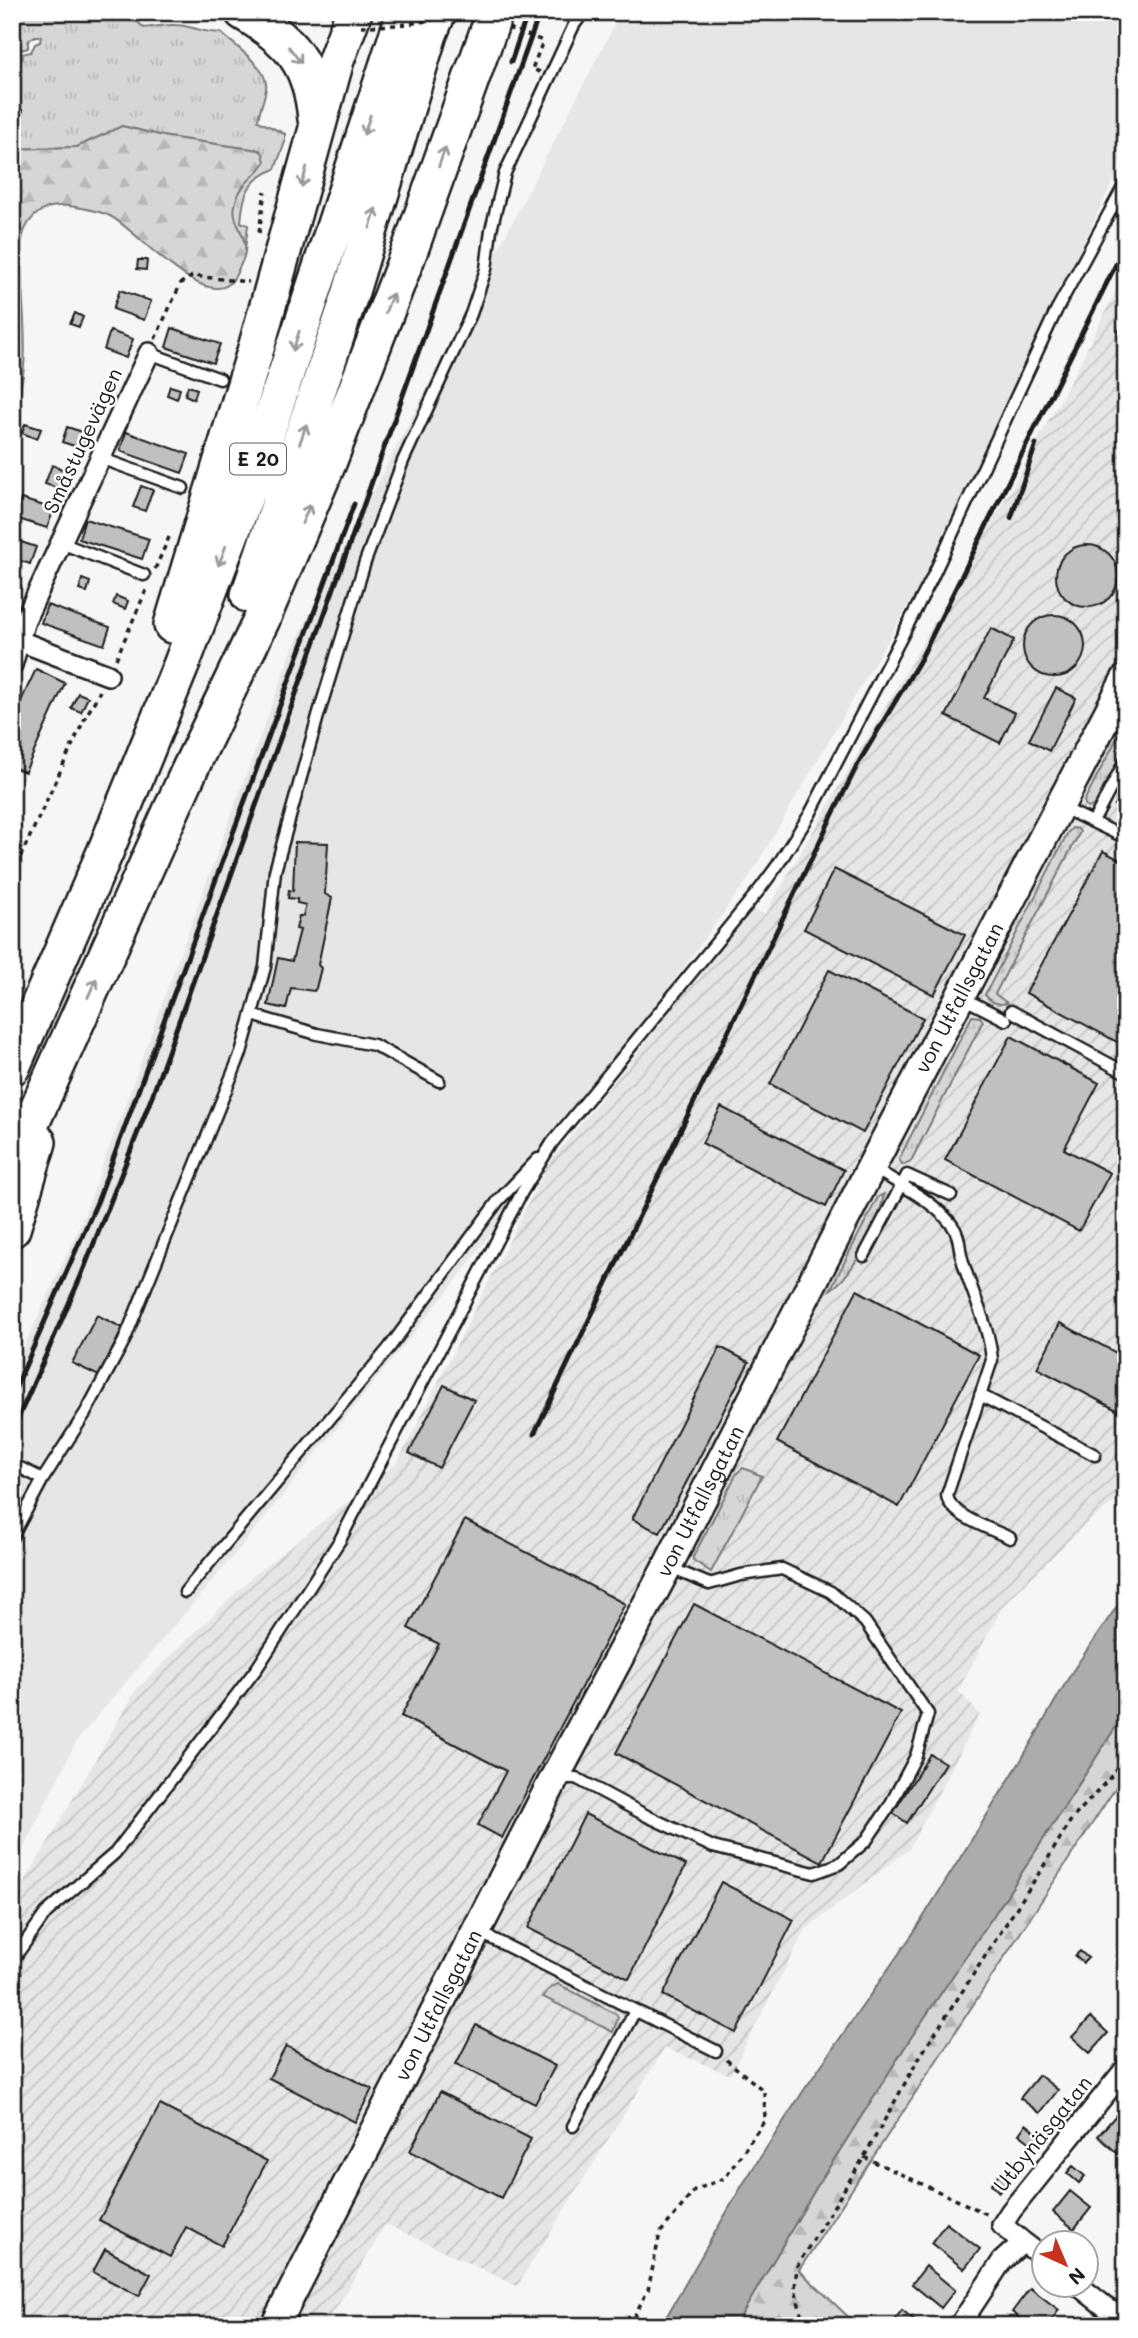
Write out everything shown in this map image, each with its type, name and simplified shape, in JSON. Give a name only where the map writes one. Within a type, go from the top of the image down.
[{"type":"highway","points":[[243,12],[267,26],[296,53],[311,85],[317,130]]},
{"type":"highway","name":"E 20","points":[[12,1067],[106,850],[182,663],[250,484],[404,12]]},
{"type":"highway","name":"E 20","points":[[12,1166],[196,754],[350,295],[438,12]]},
{"type":"highway","points":[[106,850],[129,751],[187,582],[337,60],[355,15]]},
{"type":"highway","points":[[196,754],[262,619],[328,463],[502,20]]},
{"type":"highway","points":[[12,1229],[64,1051]]},
{"type":"street","name":"Småstugevägen","points":[[12,665],[16,640],[149,353]]},
{"type":"street","points":[[16,640],[108,675]]},
{"type":"street","name":"von Utfallsgatan","points":[[275,2326],[554,1779],[667,1567],[1125,682]]},
{"type":"street","name":"Utbynäsgatan","points":[[1030,2247],[1002,2225],[1125,2070]]},
{"type":"street","points":[[959,2326],[1002,2261],[1023,2242]]},
{"type":"street","points":[[1097,2300],[1126,2323]]},
{"type":"lane","points":[[12,1537],[43,1479],[86,1412],[124,1341],[241,1053],[265,967],[275,871],[365,562],[403,461],[471,314],[486,269],[491,230],[505,173],[574,25],[584,12]]},
{"type":"lane","points":[[185,1592],[389,1348],[498,1201],[552,1143],[766,881],[810,814],[931,580],[1056,311],[1126,182]]},
{"type":"lane","points":[[149,353],[220,379]]},
{"type":"lane","points":[[100,458],[183,488]]},
{"type":"lane","points":[[61,543],[144,575]]},
{"type":"lane","points":[[1093,822],[1126,759]]},
{"type":"lane","points":[[1059,806],[1126,838]]},
{"type":"lane","points":[[960,997],[1008,1015],[1126,1073]]},
{"type":"lane","points":[[252,1015],[317,1034],[374,1045],[439,1081]]},
{"type":"lane","points":[[12,1961],[46,1913],[115,1853],[257,1668],[340,1539],[522,1192],[552,1143]]},
{"type":"lane","points":[[872,1167],[943,1215],[958,1235],[961,1254],[990,1341],[992,1360],[947,1495],[948,1501],[958,1513],[1010,1538]]},
{"type":"lane","points":[[864,1256],[907,1175],[951,1195]]},
{"type":"lane","points":[[980,1395],[1095,1455]]},
{"type":"lane","points":[[12,1464],[43,1479]]},
{"type":"lane","points":[[554,1779],[576,1778],[713,1847],[814,1873],[839,1864],[866,1841],[889,1807],[916,1756],[928,1714],[865,1622],[831,1592],[782,1569],[741,1575],[709,1584],[667,1567]]},
{"type":"lane","points":[[477,1931],[716,2051]]},
{"type":"lane","points":[[573,2126],[635,2011]]},
{"type":"path","points":[[355,15],[401,26],[457,12]]},
{"type":"path","points":[[502,20],[543,41],[532,69],[541,72]]},
{"type":"path","points":[[12,120],[24,108]]},
{"type":"path","points":[[258,244],[265,191]]},
{"type":"path","points":[[149,353],[165,314],[186,278],[193,276],[253,282]]},
{"type":"path","points":[[12,875],[83,720],[108,675],[173,529]]},
{"type":"path","points":[[12,857],[19,860]]},
{"type":"path","points":[[804,2326],[795,2288],[797,2266],[864,2157],[919,2058],[1043,1867],[1070,1820],[1117,1770],[1126,1755]]},
{"type":"path","points":[[1117,1770],[1126,1775]]},
{"type":"path","points":[[629,2326],[648,2290],[660,2233],[695,2190],[725,2178],[765,2120],[764,2091],[716,2051]]},
{"type":"path","points":[[864,2157],[984,2211],[1002,2225]]},
{"type":"shaded area","points":[[621,12],[1126,12],[1126,154],[917,590],[750,876],[456,1281],[235,1554],[77,1740],[12,1871],[12,1373],[83,1219],[293,647]]},
{"type":"shaded area","points":[[1126,276],[1126,1493],[1082,1527],[1003,1606],[958,1691],[980,1714],[909,1849],[805,1930],[730,2075],[665,2048],[517,2286],[386,2224],[326,2326],[12,2326],[12,1904],[136,1690],[254,1575],[398,1462],[547,1166],[752,909],[765,914],[996,516],[1077,369],[1119,284]]},
{"type":"shaded area","points":[[1126,1593],[1126,1711],[910,2039],[816,2188],[735,2326],[661,2326],[743,2184],[802,2093],[914,1932],[1020,1762],[1072,1672]]},
{"type":"green space","points":[[12,12],[119,12],[144,28],[178,25],[221,33],[257,65],[266,80],[258,121],[285,134],[285,142],[275,169],[252,183],[245,196],[241,222],[248,225],[245,250],[235,223],[234,207],[243,186],[260,169],[259,150],[167,137],[122,126],[77,147],[12,149],[12,63],[19,63],[23,58],[22,54],[31,52],[35,44],[40,42],[41,36],[35,36],[28,41],[28,48],[17,51],[12,61]]},
{"type":"green space","points":[[122,126],[167,137],[259,150],[263,153],[265,162],[244,186],[235,205],[235,217],[244,239],[245,253],[229,284],[217,288],[202,285],[185,276],[110,216],[69,206],[51,207],[41,211],[28,224],[21,245],[24,364],[12,412],[12,149],[77,147]]},
{"type":"green space","points":[[1126,721],[1126,746],[1098,802],[1086,807],[1084,801]]},
{"type":"green space","points":[[1072,828],[1080,832],[995,994],[1007,1003],[995,1002],[985,995]]},
{"type":"green space","points":[[972,1016],[980,1017],[983,1021],[911,1161],[903,1165],[899,1159]]},
{"type":"green space","points":[[884,1194],[864,1247],[848,1273],[830,1290],[878,1197]]},
{"type":"green space","points":[[743,1468],[762,1476],[711,1572],[693,1560],[693,1557],[737,1473]]},
{"type":"green space","points":[[1126,1711],[1126,1772],[799,2270],[858,2326],[735,2326],[816,2188],[910,2039]]},
{"type":"green space","points":[[558,1984],[616,2014],[618,2018],[613,2032],[543,1997]]},
{"type":"building","points":[[138,260],[147,260],[146,270],[137,269]]},
{"type":"building","points":[[120,290],[151,301],[144,320],[113,309]]},
{"type":"building","points":[[75,313],[83,317],[79,327],[70,324]]},
{"type":"building","points":[[1126,317],[1126,336],[1118,332]]},
{"type":"building","points":[[172,328],[220,344],[213,363],[166,347]]},
{"type":"building","points":[[110,331],[133,339],[126,358],[104,350]]},
{"type":"building","points":[[170,386],[180,389],[177,399],[167,395]]},
{"type":"building","points":[[188,386],[197,389],[194,399],[185,395]]},
{"type":"building","points":[[25,424],[41,429],[37,439],[22,433]]},
{"type":"building","points":[[67,427],[89,434],[84,449],[62,442]]},
{"type":"building","points":[[126,432],[189,454],[182,473],[120,451]]},
{"type":"building","points":[[52,465],[72,473],[65,491],[45,484]]},
{"type":"building","points":[[141,486],[153,490],[145,511],[133,507]]},
{"type":"building","points":[[21,499],[54,509],[47,528],[15,518]]},
{"type":"building","points":[[85,519],[149,539],[142,559],[79,539]]},
{"type":"building","points":[[12,539],[36,547],[30,564],[12,558]]},
{"type":"building","points":[[1087,545],[1109,554],[1118,576],[1109,598],[1087,607],[1065,598],[1056,576],[1065,554]]},
{"type":"building","points":[[82,579],[90,582],[87,592],[79,590]]},
{"type":"building","points":[[12,583],[21,586],[15,600],[12,599]]},
{"type":"building","points":[[116,596],[128,601],[125,609],[113,604]]},
{"type":"building","points":[[47,605],[110,627],[104,645],[41,623]]},
{"type":"building","points":[[1054,615],[1076,624],[1085,646],[1076,668],[1054,677],[1032,668],[1023,646],[1032,624]]},
{"type":"building","points":[[991,628],[1014,640],[984,698],[1015,713],[1000,743],[946,716]]},
{"type":"building","points":[[36,669],[65,683],[25,772],[12,767],[12,720]]},
{"type":"building","points":[[1056,688],[1076,698],[1049,751],[1029,740]]},
{"type":"building","points":[[78,693],[88,697],[81,712],[71,708]]},
{"type":"building","points":[[1126,786],[1126,810],[1115,805]]},
{"type":"building","points":[[12,822],[20,825],[13,843],[12,843]]},
{"type":"building","points":[[295,842],[328,843],[325,894],[332,898],[316,988],[314,991],[291,988],[286,1009],[268,1005],[278,958],[292,961],[300,930],[296,929],[299,916],[303,916],[306,905],[297,903],[297,899],[288,898],[289,890],[293,891]]},
{"type":"building","points":[[1103,851],[1126,863],[1126,1026],[1117,1042],[1026,993]]},
{"type":"building","points":[[834,869],[965,935],[934,995],[804,929]]},
{"type":"building","points":[[829,970],[923,1018],[863,1133],[770,1084]]},
{"type":"building","points":[[1011,1036],[1099,1083],[1064,1149],[1110,1173],[1079,1231],[945,1160]]},
{"type":"building","points":[[721,1107],[844,1170],[826,1207],[702,1143]]},
{"type":"building","points":[[857,1290],[979,1355],[899,1507],[777,1442]]},
{"type":"building","points":[[97,1315],[123,1328],[99,1376],[72,1363]]},
{"type":"building","points":[[1060,1323],[1126,1358],[1126,1415],[1037,1368]]},
{"type":"building","points":[[720,1347],[749,1362],[660,1533],[632,1519]]},
{"type":"building","points":[[444,1385],[474,1400],[439,1468],[409,1453]]},
{"type":"building","points":[[465,1520],[625,1604],[502,1838],[478,1825],[506,1771],[401,1716],[439,1644],[408,1628]]},
{"type":"building","points":[[694,1604],[901,1713],[822,1862],[616,1753]]},
{"type":"building","points":[[930,1754],[945,1763],[907,1823],[893,1813]]},
{"type":"building","points":[[585,1814],[686,1865],[629,1979],[528,1928]]},
{"type":"building","points":[[721,1882],[794,1920],[736,2033],[663,1995]]},
{"type":"building","points":[[1080,1951],[1088,1958],[1083,1963],[1075,1956]]},
{"type":"building","points":[[1091,2017],[1108,2033],[1090,2053],[1072,2037]]},
{"type":"building","points":[[476,2025],[555,2066],[535,2104],[456,2064]]},
{"type":"building","points":[[286,2046],[372,2089],[355,2122],[269,2078]]},
{"type":"building","points":[[1039,2075],[1058,2090],[1040,2113],[1020,2098]]},
{"type":"building","points":[[440,2092],[531,2139],[501,2198],[410,2151]]},
{"type":"building","points":[[160,2105],[267,2161],[222,2246],[186,2227],[170,2257],[99,2220]]},
{"type":"building","points":[[1117,2114],[1126,2122],[1126,2161],[1098,2136]]},
{"type":"building","points":[[1026,2124],[1040,2135],[1032,2144],[1019,2134]]},
{"type":"building","points":[[1073,2166],[1085,2176],[1079,2183],[1067,2173]]},
{"type":"building","points":[[1001,2172],[1010,2180],[999,2192],[991,2184]]},
{"type":"building","points":[[1070,2191],[1091,2208],[1074,2229],[1053,2212]]},
{"type":"building","points":[[946,2223],[980,2249],[964,2269],[931,2243]]},
{"type":"building","points":[[105,2249],[151,2274],[139,2296],[93,2272]]},
{"type":"building","points":[[926,2266],[955,2290],[941,2308],[912,2284]]},
{"type":"building","points":[[1030,2288],[1030,2300],[1046,2300],[1059,2310],[1047,2326],[1030,2326],[1012,2312]]},
{"type":"building","points":[[902,2310],[922,2326],[890,2326]]},
{"type":"railway","points":[[511,62],[528,12]]},
{"type":"railway","points":[[12,1432],[81,1276],[151,1099],[540,12]]},
{"type":"railway","points":[[534,1434],[832,816],[859,762],[920,660],[1126,244]]},
{"type":"railway","points":[[1011,518],[1036,444]]},
{"type":"railway","points":[[12,1396],[98,1200],[354,504]]}]
